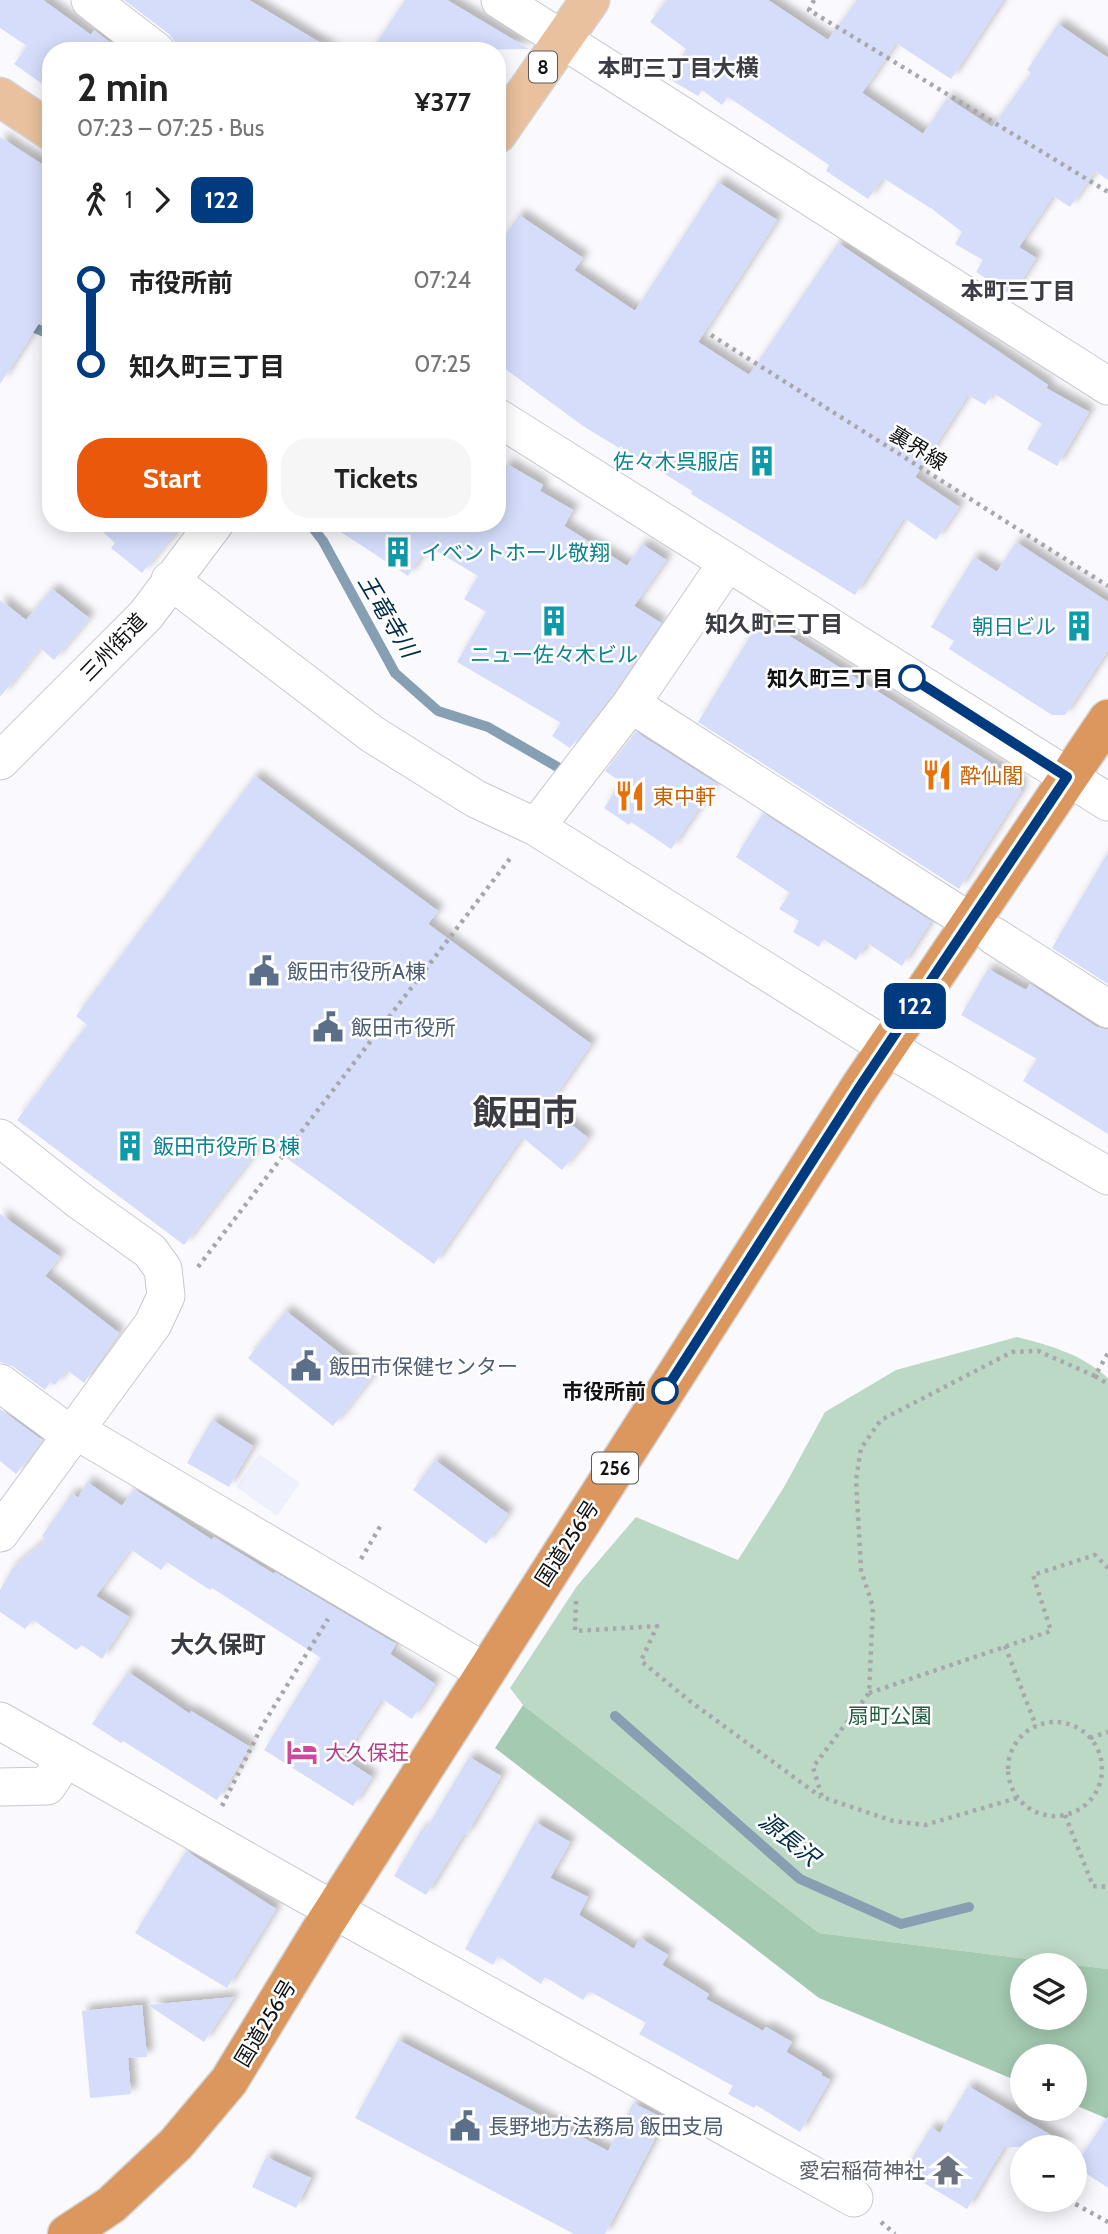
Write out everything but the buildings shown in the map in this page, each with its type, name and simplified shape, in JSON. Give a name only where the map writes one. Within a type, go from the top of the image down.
[{"type":"highway","name":"国道256号","points":[[66,2234],[111,2205],[176,2144],[229,2081],[485,1671],[887,1047],[1108,719]]},
{"type":"main road","name":"8","points":[[506,121],[590,0]]},
{"type":"main road","points":[[0,97],[42,125]]},
{"type":"street","points":[[90,0],[144,42]]},
{"type":"street","points":[[500,0],[1108,386]]},
{"type":"street","points":[[506,423],[1108,802]]},
{"type":"street","name":"三州街道","points":[[0,761],[146,615],[208,532]]},
{"type":"street","points":[[536,827],[631,704],[727,563]]},
{"type":"street","points":[[170,580],[372,734],[476,799],[536,827],[887,1047],[1108,1176]]},
{"type":"street","points":[[631,704],[955,912]]},
{"type":"street","points":[[994,936],[1108,1009]]},
{"type":"street","points":[[0,1138],[150,1251],[163,1269],[166,1296],[153,1324],[0,1533]]},
{"type":"street","points":[[0,1383],[73,1433],[353,1574],[485,1671]]},
{"type":"street","points":[[0,1721],[854,2198]]},
{"type":"street","points":[[0,1787],[47,1786],[66,1758]]},
{"type":"path","points":[[814,0],[809,10],[1108,192]]},
{"type":"path","name":"裏界線","points":[[712,335],[1108,586]]},
{"type":"path","points":[[166,1296],[193,1274],[512,856]]},
{"type":"path","points":[[869,1693],[873,1607],[861,1570],[856,1480],[861,1448],[881,1420],[1012,1352],[1038,1351],[1108,1384]]},
{"type":"path","points":[[1095,1376],[1108,1353]]},
{"type":"path","points":[[206,1838],[262,1726],[381,1525]]},
{"type":"path","points":[[822,1797],[813,1767],[869,1693],[1051,1631],[1032,1575],[1095,1555],[1108,1568]]},
{"type":"path","points":[[576,1598],[575,1631],[657,1626],[641,1661],[691,1702],[822,1797],[893,1821],[925,1825],[1017,1798]]},
{"type":"path","points":[[1005,1646],[1036,1726]]},
{"type":"path","points":[[1050,1722],[1079,1728],[1090,1738],[1101,1760],[1100,1784],[1092,1798],[1080,1809],[1065,1815],[1051,1816],[1027,1807],[1017,1798],[1008,1771],[1009,1757],[1024,1734],[1036,1726],[1050,1722]]},
{"type":"path","points":[[1090,1738],[1108,1732]]},
{"type":"path","points":[[1065,1815],[1093,1886],[1108,1887]]},
{"type":"path","points":[[1087,2210],[1108,2222]]},
{"type":"shaded area","points":[[259,1454],[300,1483],[277,1516],[236,1487]]},
{"type":"green space","name":"扇町公園","points":[[1017,1337],[1077,1357],[1108,1378],[1108,1969],[1087,1966],[1087,1953],[1010,1953],[1010,1957],[819,1933],[523,1705],[510,1688],[577,1586],[636,1517],[738,1560],[784,1487],[825,1412],[896,1370]]},
{"type":"green space","points":[[523,1705],[819,1933],[1010,1957],[1010,2030],[1087,2030],[1087,1966],[1108,1969],[1108,2119],[1087,2110],[1087,2044],[1010,2044],[1010,2078],[819,1998],[495,1748]]},
{"type":"waterway","name":"王竜寺川","points":[[0,313],[42,331]]},
{"type":"waterway","name":"王竜寺川","points":[[316,532],[395,673],[438,711],[488,727],[561,769]]},
{"type":"waterway","name":"源長沢","points":[[615,1716],[800,1879],[901,1924],[969,1907]]},
{"type":"bus line","name":"122","points":[[665,1391],[859,1088],[1067,777],[912,678]]},
{"type":"place","name":"佐々木呉服店","points":[[762,461]]},
{"type":"place","name":"イベントホール敬翔","points":[[398,552]]},
{"type":"place","name":"ニュー佐々木ビル","points":[[554,621]]},
{"type":"place","name":"朝日ビル","points":[[1079,626]]},
{"type":"place","name":"知久町三丁目","points":[[912,678]]},
{"type":"place","name":"酔仙閣","points":[[937,775]]},
{"type":"place","name":"東中軒","points":[[630,796]]},
{"type":"place","name":"飯田市役所A棟","points":[[264,971]]},
{"type":"place","name":"飯田市役所","points":[[328,1027]]},
{"type":"place","name":"飯田市役所Ｂ棟","points":[[130,1146]]},
{"type":"place","name":"飯田市保健センター","points":[[306,1366]]},
{"type":"place","name":"市役所前","points":[[665,1391]]},
{"type":"place","name":"大久保荘","points":[[302,1752]]},
{"type":"place","name":"長野地方法務局 飯田支局","points":[[465,2126]]},
{"type":"place","name":"愛宕稲荷神社","points":[[948,2170]]},
{"type":"district","name":"本町三丁目大横","points":[[678,68]]},
{"type":"district","name":"本町三丁目","points":[[1018,291]]},
{"type":"district","name":"知久町三丁目","points":[[774,624]]},
{"type":"district","name":"飯田市","points":[[525,1112]]},
{"type":"district","name":"大久保町","points":[[218,1644]]}]
